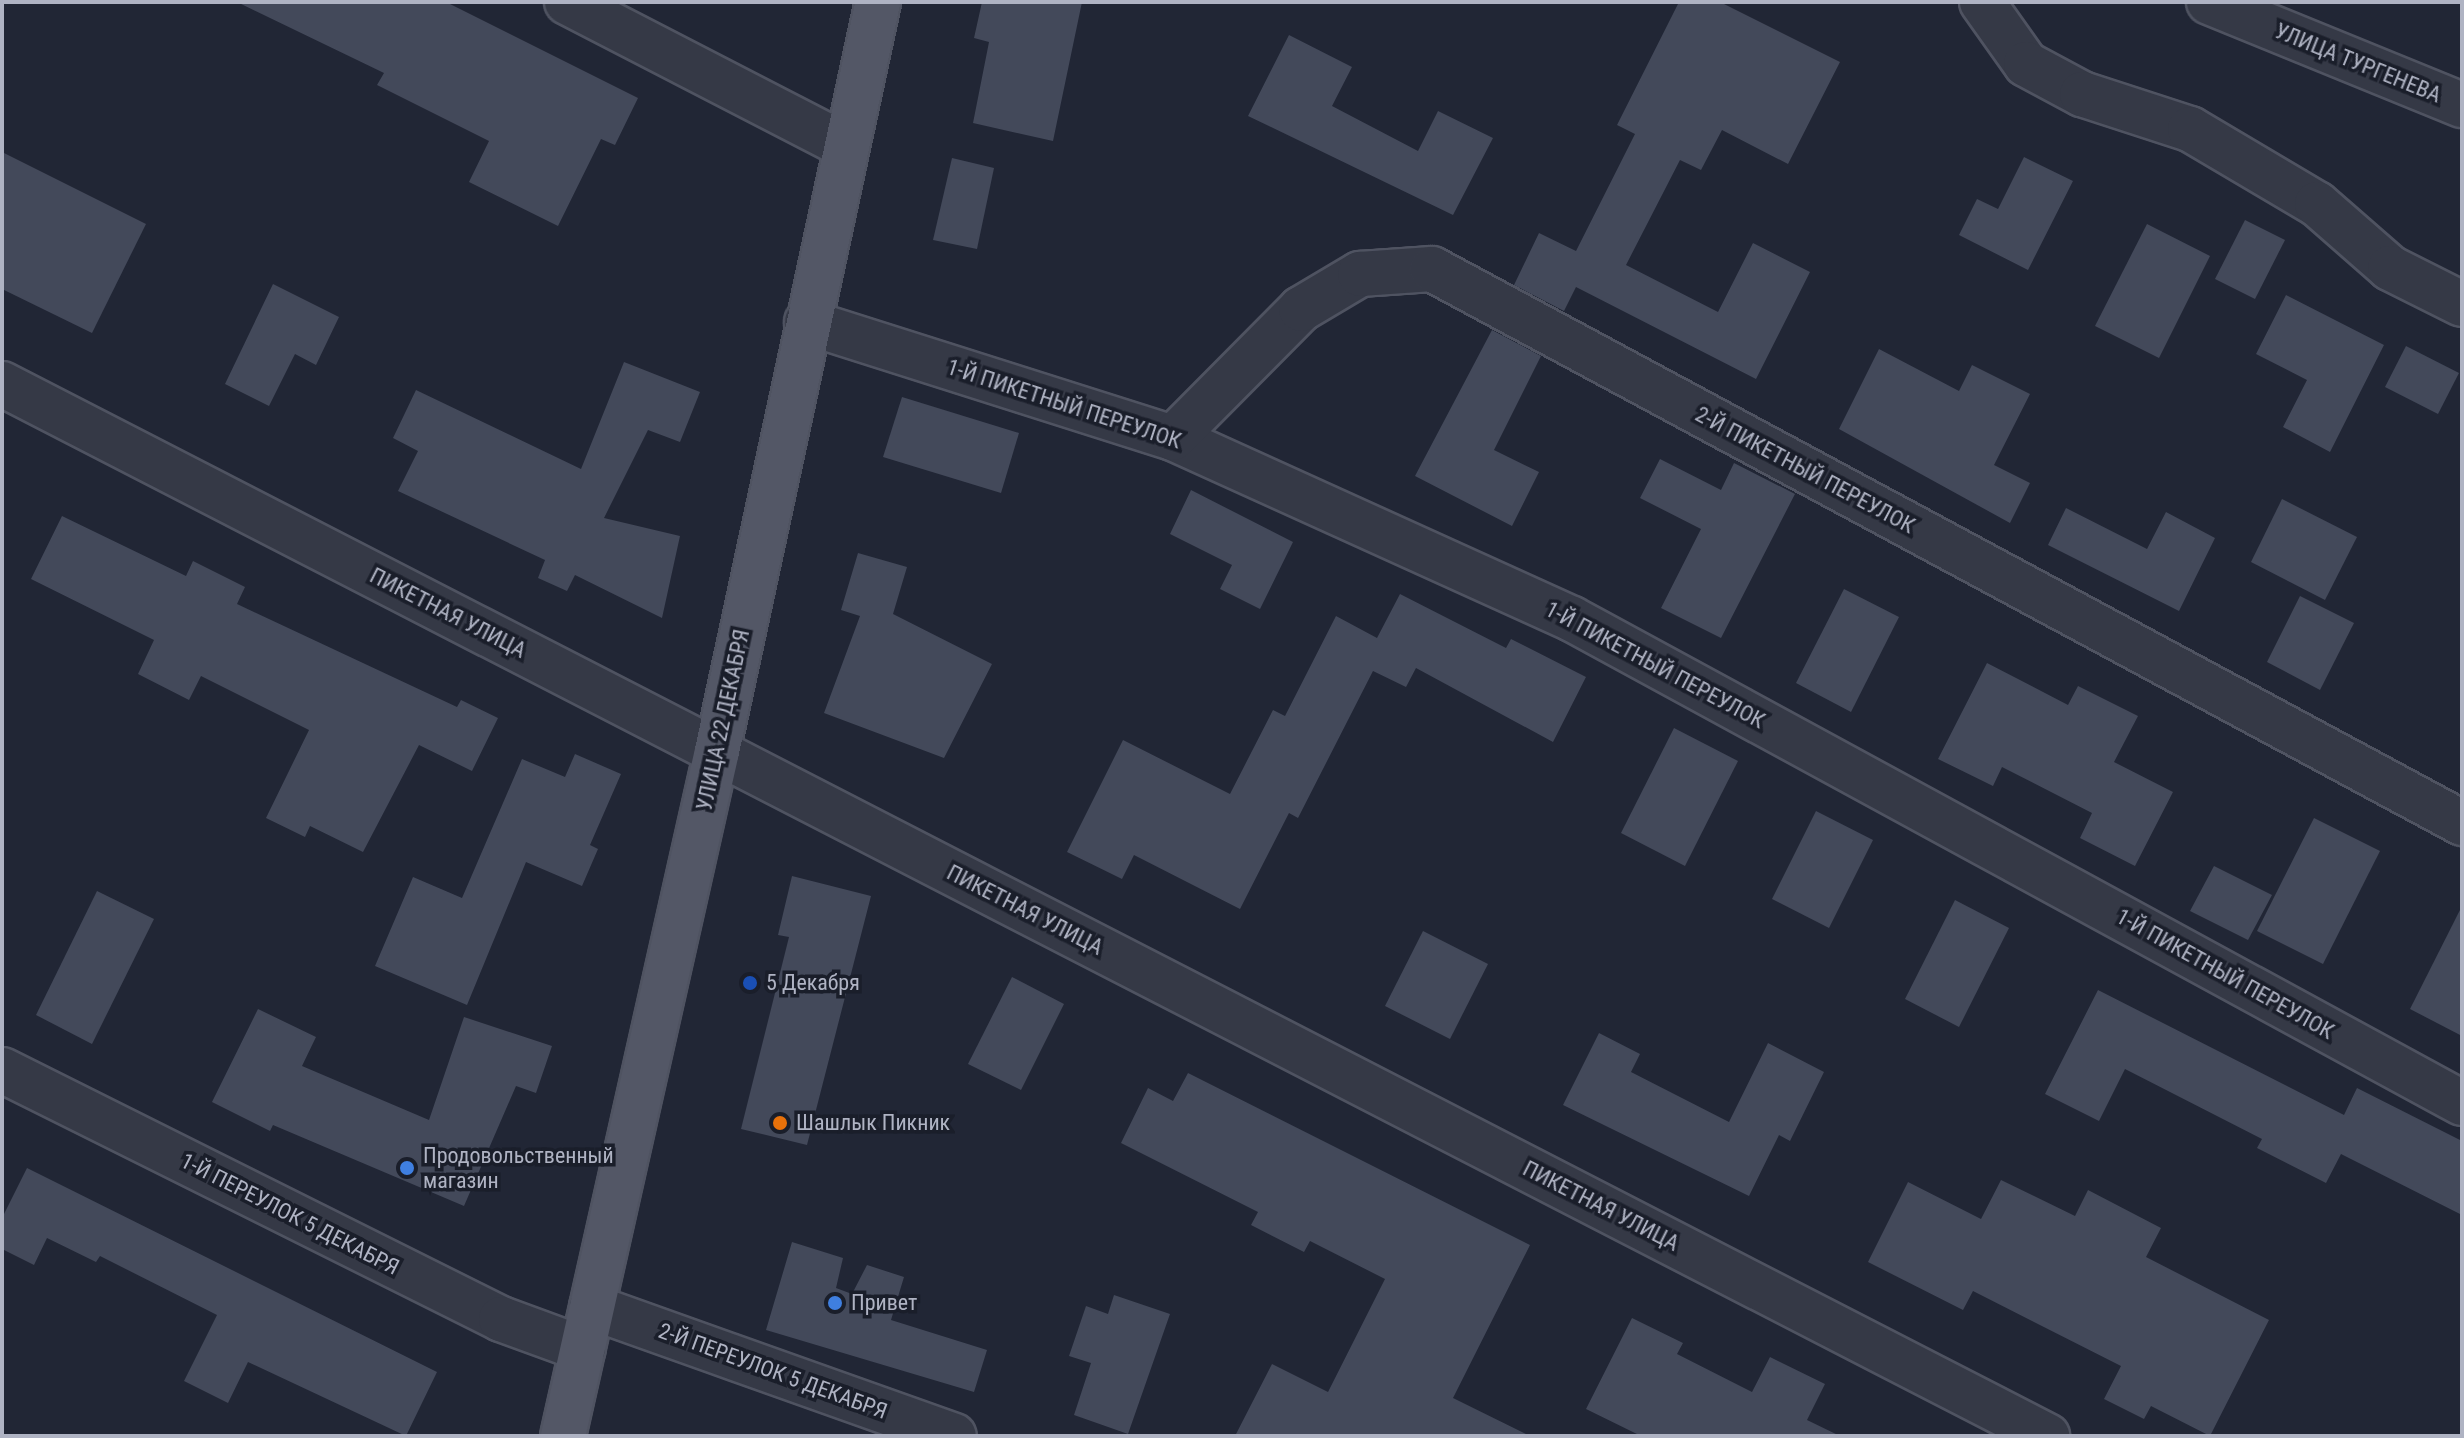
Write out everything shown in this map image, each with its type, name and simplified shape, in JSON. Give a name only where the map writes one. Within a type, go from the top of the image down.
[{"type":"main road","name":"УЛИЦА 22 ДЕКАБРЯ","points":[[563,1436],[717,751],[878,2]]},
{"type":"street","points":[[567,2],[846,146]]},
{"type":"street","points":[[1982,2],[2026,64],[2082,94],[2190,129],[2317,204],[2390,268],[2462,304]]},
{"type":"street","name":"УЛИЦА ТУРГЕНЕВА","points":[[2209,2],[2462,105]]},
{"type":"street","name":"2-Й ПИКЕТНЫЙ ПЕРЕУЛОК","points":[[1173,438],[1301,309],[1360,274],[1432,269],[2462,823]]},
{"type":"street","name":"1-Й ПИКЕТНЫЙ ПЕРЕУЛОК","points":[[807,322],[1173,438],[1572,619],[2462,1103]]},
{"type":"street","name":"ПИКЕТНАЯ УЛИЦА","points":[[2,384],[2047,1436]]},
{"type":"street","name":"1-Й ПЕРЕУЛОК 5 ДЕКАБРЯ","points":[[2,1070],[501,1319],[583,1349]]},
{"type":"street","name":"2-Й ПЕРЕУЛОК 5 ДЕКАБРЯ","points":[[592,1307],[954,1436]]},
{"type":"building","points":[[237,2],[446,2],[638,98],[615,145],[601,139],[558,226],[469,182],[489,141],[377,85],[384,73]]},
{"type":"building","points":[[982,2],[1082,2],[1053,141],[973,123],[989,42],[974,38]]},
{"type":"building","points":[[1679,2],[1720,2],[1840,62],[1788,164],[1722,130],[1701,170],[1680,160],[1626,265],[1718,312],[1753,243],[1810,272],[1756,379],[1576,287],[1564,311],[1514,285],[1539,233],[1576,251],[1635,134],[1617,125]]},
{"type":"building","points":[[1289,35],[1352,67],[1332,106],[1418,151],[1438,111],[1493,138],[1453,215],[1248,116]]},
{"type":"building","points":[[2,152],[146,224],[92,333],[2,289]]},
{"type":"building","points":[[2024,157],[2073,181],[2028,270],[1959,235],[1977,199],[1998,209]]},
{"type":"building","points":[[952,158],[994,168],[977,249],[933,240]]},
{"type":"building","points":[[2245,220],[2285,240],[2255,299],[2215,279]]},
{"type":"building","points":[[2147,224],[2210,256],[2159,358],[2095,326]]},
{"type":"building","points":[[273,284],[339,317],[316,365],[295,354],[269,406],[225,384]]},
{"type":"building","points":[[2286,295],[2384,345],[2330,452],[2283,427],[2307,380],[2256,354]]},
{"type":"building","points":[[1492,330],[1541,356],[1494,450],[1539,472],[1512,526],[1415,476]]},
{"type":"building","points":[[2406,346],[2459,373],[2438,414],[2385,387]]},
{"type":"building","points":[[1879,349],[1959,391],[1972,365],[2030,394],[1994,465],[2030,483],[2010,523],[1839,429]]},
{"type":"building","points":[[624,362],[700,392],[680,442],[648,430],[604,518],[680,536],[662,618],[575,575],[567,591],[538,578],[545,560],[398,491],[418,451],[393,438],[416,390],[581,469]]},
{"type":"building","points":[[902,397],[1019,433],[1001,493],[883,457]]},
{"type":"building","points":[[1660,459],[1721,490],[1734,463],[1795,494],[1721,638],[1661,608],[1701,529],[1640,498]]},
{"type":"building","points":[[1191,490],[1293,542],[1260,609],[1220,589],[1232,565],[1170,534]]},
{"type":"building","points":[[2282,499],[2357,537],[2325,600],[2251,562]]},
{"type":"building","points":[[2066,508],[2147,549],[2166,512],[2215,538],[2179,611],[2048,545]]},
{"type":"building","points":[[62,516],[186,576],[193,561],[245,587],[237,604],[457,707],[461,700],[498,718],[472,771],[419,745],[363,852],[310,826],[305,837],[266,818],[309,730],[201,676],[189,700],[138,674],[154,640],[31,579]]},
{"type":"building","points":[[858,553],[907,567],[893,614],[992,664],[944,758],[824,713],[860,616],[841,610]]},
{"type":"building","points":[[1844,589],[1899,617],[1851,712],[1796,683]]},
{"type":"building","points":[[1400,594],[1506,648],[1511,639],[1586,677],[1553,742],[1416,668],[1406,687],[1373,671],[1298,818],[1289,813],[1240,909],[1134,855],[1122,879],[1067,852],[1123,740],[1230,794],[1273,710],[1285,716],[1336,616],[1377,638]]},
{"type":"building","points":[[2300,596],[2354,623],[2320,690],[2267,662]]},
{"type":"building","points":[[1987,663],[2068,705],[2078,686],[2138,716],[2114,762],[2173,792],[2135,866],[2080,838],[2092,813],[2002,767],[1993,786],[1938,759]]},
{"type":"building","points":[[1674,728],[1738,761],[1685,866],[1621,833]]},
{"type":"building","points":[[575,754],[621,774],[590,845],[598,849],[582,886],[526,862],[467,1005],[375,966],[413,877],[462,898],[522,759],[565,777]]},
{"type":"building","points":[[1816,811],[1873,840],[1829,928],[1772,899]]},
{"type":"building","points":[[2314,818],[2380,851],[2323,964],[2257,931]]},
{"type":"building","points":[[2214,866],[2272,895],[2248,940],[2190,911]]},
{"type":"building","points":[[792,876],[871,896],[807,1145],[741,1129],[789,937],[778,935]]},
{"type":"building","points":[[97,891],[154,919],[92,1044],[36,1015]]},
{"type":"building","points":[[1955,900],[2009,928],[1959,1027],[1905,999]]},
{"type":"building","points":[[2462,906],[2462,1036],[2410,1009]]},
{"type":"building","points":[[1423,931],[1488,964],[1450,1039],[1385,1006]]},
{"type":"building","points":[[1012,977],[1064,1004],[1021,1090],[968,1064]]},
{"type":"building","points":[[2098,990],[2344,1115],[2357,1088],[2462,1141],[2462,1215],[2341,1154],[2326,1183],[2257,1148],[2262,1139],[2125,1069],[2099,1121],[2045,1094]]},
{"type":"building","points":[[258,1009],[316,1037],[302,1066],[429,1120],[464,1017],[552,1046],[536,1093],[516,1086],[464,1206],[273,1125],[270,1131],[212,1102]]},
{"type":"building","points":[[1599,1033],[1640,1054],[1631,1072],[1729,1122],[1768,1043],[1824,1072],[1790,1141],[1779,1135],[1749,1196],[1563,1105]]},
{"type":"building","points":[[1188,1073],[1530,1245],[1453,1398],[1530,1436],[1235,1436],[1272,1364],[1328,1392],[1385,1279],[1310,1241],[1304,1252],[1251,1225],[1258,1212],[1121,1143],[1148,1088],[1173,1101]]},
{"type":"building","points":[[27,1168],[437,1372],[406,1436],[248,1362],[228,1403],[184,1381],[217,1315],[100,1256],[96,1262],[47,1238],[34,1265],[2,1249],[2,1218]]},
{"type":"building","points":[[2001,1180],[2075,1216],[2088,1190],[2161,1228],[2146,1257],[2269,1320],[2210,1436],[2151,1406],[2144,1419],[2104,1399],[2121,1366],[1973,1291],[1963,1310],[1868,1262],[1908,1182],[1981,1219]]},
{"type":"building","name":"Привет","points":[[792,1242],[843,1258],[836,1288],[852,1294],[867,1265],[904,1277],[891,1320],[987,1350],[974,1392],[766,1330]]},
{"type":"building","points":[[1114,1295],[1170,1314],[1128,1434],[1074,1415],[1091,1363],[1069,1356],[1086,1306],[1108,1314]]},
{"type":"building","points":[[1632,1318],[1683,1343],[1677,1354],[1752,1392],[1770,1357],[1825,1384],[1807,1420],[1840,1436],[1641,1436],[1586,1409]]},
{"type":"place","name":"5 Декабря","points":[[750,983]]},
{"type":"place","name":"Шашлык Пикник","points":[[780,1123]]},
{"type":"place","name":"Продовольственный магазин","points":[[407,1168]]},
{"type":"place","name":"Привет","points":[[835,1303]]}]
